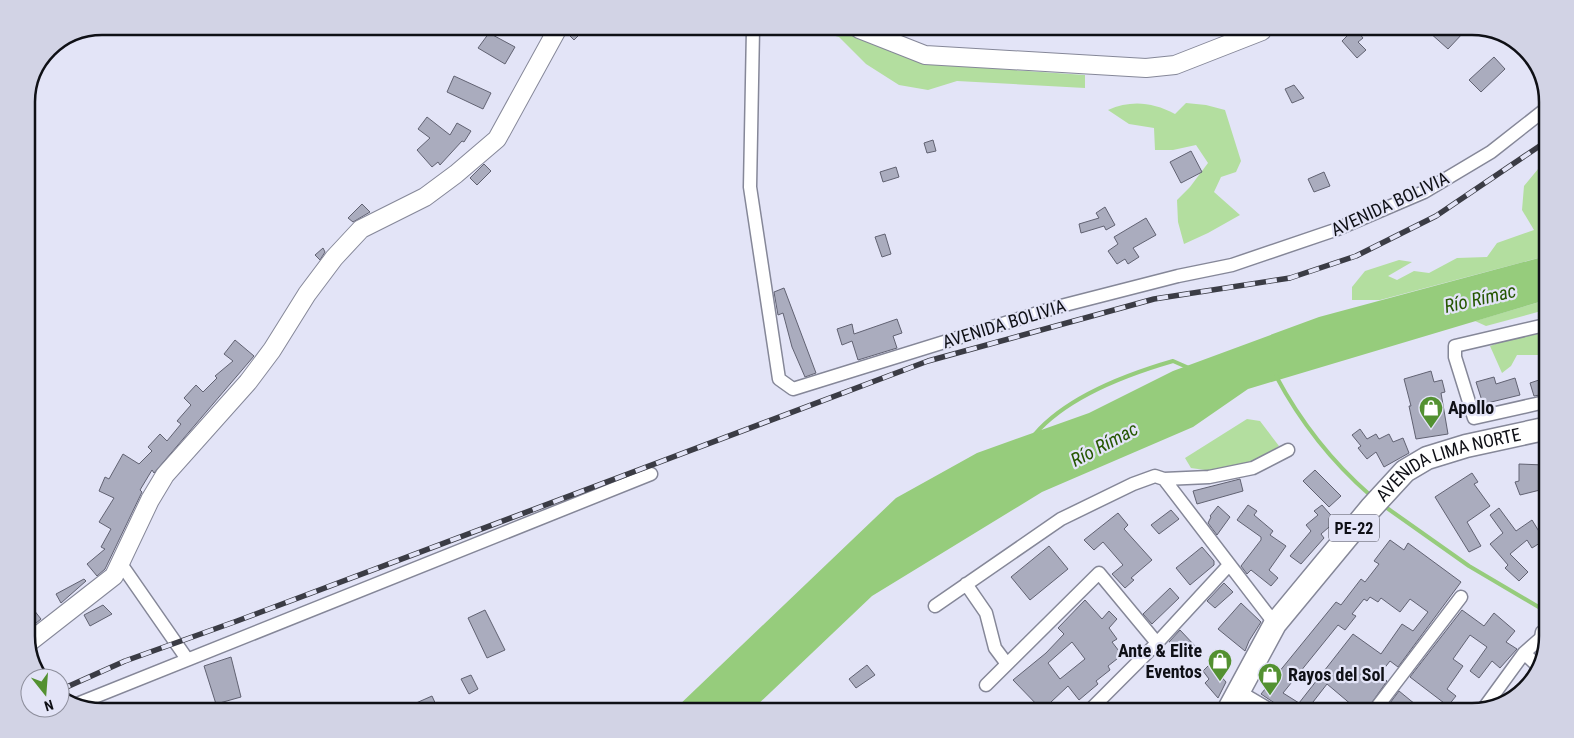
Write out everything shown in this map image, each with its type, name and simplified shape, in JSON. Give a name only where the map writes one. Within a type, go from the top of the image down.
[{"type":"highway","name":"AVENIDA LIMA NORTE","points":[[1232,703],[1275,624],[1371,508],[1405,471],[1427,458],[1466,446],[1539,430]]},
{"type":"street","points":[[35,638],[114,576],[150,500],[165,475],[248,382],[272,350],[307,294],[334,258],[361,229],[425,197],[456,174],[497,139],[554,35]]},
{"type":"street","name":"AVENIDA BOLIVIA","points":[[753,35],[750,187],[779,379],[793,389],[1057,307],[1178,276],[1232,265],[1335,230],[1424,192],[1491,152],[1539,115]]},
{"type":"street","points":[[874,35],[925,55],[1146,68],[1175,65],[1252,35]]},
{"type":"street","points":[[1539,326],[1455,346],[1455,357],[1474,418],[1539,403]]},
{"type":"street","points":[[935,606],[1061,518],[1133,484],[1154,476],[1164,479],[1209,477],[1252,468],[1288,450]]},
{"type":"street","points":[[85,701],[187,658],[651,474]]},
{"type":"street","points":[[1164,479],[1275,624]]},
{"type":"street","points":[[121,564],[187,658]]},
{"type":"street","points":[[1097,703],[1157,643],[1229,565]]},
{"type":"street","points":[[986,684],[1099,573],[1157,643]]},
{"type":"street","points":[[966,584],[986,613],[995,648],[1007,664]]},
{"type":"street","points":[[1380,703],[1461,597]]},
{"type":"street","points":[[1489,701],[1524,653],[1539,637]]},
{"type":"street","points":[[1524,653],[1534,662]]},
{"type":"street","points":[[1238,691],[1258,703]]},
{"type":"shaded area","points":[[832,35],[862,35],[915,58],[942,65],[1085,75],[1085,88],[957,81],[928,90],[899,85],[866,64],[839,37]]},
{"type":"shaded area","points":[[1186,103],[1206,105],[1225,110],[1241,161],[1236,172],[1221,177],[1214,192],[1240,215],[1184,244],[1178,222],[1177,200],[1190,187],[1208,163],[1196,145],[1173,150],[1155,150],[1154,128],[1129,124],[1108,110],[1125,105],[1142,104],[1158,107],[1175,114]]},
{"type":"shaded area","points":[[1539,168],[1539,258],[1380,300],[1352,300],[1352,287],[1365,271],[1399,260],[1412,262],[1388,276],[1397,280],[1414,271],[1429,273],[1457,258],[1487,257],[1497,243],[1534,230],[1522,210],[1524,186]]},
{"type":"shaded area","points":[[1539,302],[1539,312],[1486,326],[1475,321]]},
{"type":"shaded area","points":[[1539,328],[1539,355],[1517,355],[1511,366],[1502,373],[1490,346]]},
{"type":"shaded area","points":[[1247,419],[1260,421],[1279,446],[1246,467],[1219,472],[1191,468],[1185,458]]},
{"type":"water","name":"Río Rímac","points":[[1539,258],[1539,302],[1248,389],[1193,427],[1042,492],[872,596],[759,703],[681,703],[896,498],[977,453],[1089,413],[1173,371],[1319,317]]},
{"type":"building","points":[[488,35],[493,35],[515,47],[505,64],[478,48]]},
{"type":"building","points":[[569,35],[579,35],[574,40]]},
{"type":"building","points":[[1348,35],[1360,35],[1363,38],[1358,42],[1366,50],[1357,58],[1342,41]]},
{"type":"building","points":[[1432,35],[1461,35],[1448,49]]},
{"type":"building","points":[[1494,57],[1505,69],[1481,92],[1469,80]]},
{"type":"building","points":[[454,76],[491,93],[483,109],[447,92]]},
{"type":"building","points":[[1294,85],[1304,98],[1292,103],[1285,89]]},
{"type":"building","points":[[427,117],[450,135],[457,123],[471,131],[464,142],[462,141],[440,165],[438,162],[432,167],[417,150],[430,138],[418,129]]},
{"type":"building","points":[[933,140],[936,151],[927,153],[924,143]]},
{"type":"building","points":[[1191,151],[1202,172],[1181,183],[1170,162]]},
{"type":"building","points":[[484,164],[491,171],[477,185],[470,178]]},
{"type":"building","points":[[896,167],[899,177],[883,182],[880,172]]},
{"type":"building","points":[[1324,172],[1330,186],[1314,192],[1308,179]]},
{"type":"building","points":[[362,204],[370,212],[353,222],[348,218]]},
{"type":"building","points":[[1105,207],[1115,225],[1106,230],[1104,226],[1081,233],[1079,224],[1099,218],[1096,213]]},
{"type":"building","points":[[1146,218],[1156,235],[1133,248],[1139,257],[1128,264],[1125,259],[1117,264],[1108,251],[1118,244],[1114,237]]},
{"type":"building","points":[[885,234],[891,254],[882,257],[875,237]]},
{"type":"building","points":[[323,248],[325,252],[320,260],[315,255]]},
{"type":"building","points":[[784,288],[816,373],[805,377],[792,347],[783,313],[778,315],[774,292]]},
{"type":"building","points":[[897,319],[902,333],[893,336],[897,348],[858,360],[852,341],[842,345],[837,329],[852,324],[854,334]]},
{"type":"building","points":[[235,340],[254,356],[154,473],[152,470],[140,490],[142,492],[105,569],[97,576],[87,564],[105,549],[101,547],[111,529],[99,522],[114,498],[99,491],[105,477],[109,479],[123,454],[139,464],[152,451],[148,447],[160,434],[167,441],[181,424],[177,421],[191,405],[184,398],[196,385],[203,392],[217,378],[215,376],[233,361],[224,354]]},
{"type":"building","points":[[1431,371],[1434,382],[1442,380],[1445,392],[1441,393],[1448,434],[1416,439],[1409,406],[1411,406],[1404,379]]},
{"type":"building","points":[[1494,377],[1496,384],[1515,378],[1520,395],[1483,404],[1476,382]]},
{"type":"building","points":[[1539,380],[1539,395],[1534,396],[1530,383]]},
{"type":"building","points":[[1360,429],[1367,439],[1376,434],[1379,439],[1389,434],[1393,442],[1403,438],[1409,453],[1384,467],[1376,452],[1367,459],[1358,448],[1361,446],[1352,435]]},
{"type":"building","points":[[1519,464],[1539,465],[1539,490],[1520,495],[1515,482],[1519,481]]},
{"type":"building","points":[[1315,470],[1341,496],[1329,507],[1303,481]]},
{"type":"building","points":[[1472,473],[1478,482],[1474,484],[1490,506],[1467,522],[1481,546],[1469,552],[1435,497]]},
{"type":"building","points":[[1240,479],[1243,491],[1197,504],[1193,491]]},
{"type":"building","points":[[1248,505],[1257,511],[1254,515],[1273,531],[1270,535],[1286,546],[1269,570],[1278,578],[1271,586],[1251,570],[1247,574],[1241,566],[1261,540],[1261,537],[1237,520]]},
{"type":"building","points":[[1322,505],[1336,521],[1321,534],[1324,538],[1301,564],[1290,556],[1311,531],[1306,525],[1318,515],[1314,511]]},
{"type":"building","points":[[1218,506],[1230,517],[1217,535],[1208,523],[1210,516]]},
{"type":"building","points":[[1499,508],[1516,531],[1532,520],[1539,531],[1539,544],[1532,548],[1527,540],[1510,554],[1528,572],[1519,581],[1505,568],[1508,565],[1490,544],[1503,533],[1490,515]]},
{"type":"building","points":[[1171,510],[1179,519],[1159,534],[1151,525]]},
{"type":"building","points":[[1118,513],[1128,525],[1124,529],[1152,560],[1131,578],[1134,580],[1125,588],[1112,574],[1123,565],[1103,542],[1094,550],[1084,540]]},
{"type":"building","points":[[1390,540],[1404,550],[1408,543],[1461,582],[1398,667],[1390,661],[1379,675],[1387,681],[1372,703],[1350,703],[1327,684],[1313,702],[1314,703],[1299,703],[1274,703],[1261,694],[1336,602],[1341,605],[1361,579],[1365,582],[1379,564],[1374,561]],"holes":[[[1370,597],[1378,602],[1381,598],[1400,612],[1410,599],[1428,612],[1413,631],[1402,624],[1381,654],[1353,634],[1299,703],[1283,693],[1338,625],[1345,630],[1356,616],[1352,614],[1364,599],[1367,601]]]},
{"type":"building","points":[[1049,546],[1068,569],[1030,600],[1011,577]]},
{"type":"building","points":[[1202,547],[1214,561],[1214,565],[1190,585],[1176,568]]},
{"type":"building","points":[[84,579],[86,581],[61,603],[56,594]]},
{"type":"building","points":[[1224,583],[1233,592],[1215,608],[1207,601]]},
{"type":"building","points":[[1170,588],[1179,598],[1152,624],[1143,614]]},
{"type":"building","points":[[1085,600],[1102,619],[1109,611],[1117,619],[1109,628],[1117,639],[1112,642],[1122,655],[1108,666],[1110,670],[1096,681],[1098,684],[1079,700],[1068,686],[1052,703],[1035,703],[1013,680],[1046,653],[1064,634],[1058,628]],"holes":[[[1072,642],[1085,659],[1060,679],[1048,663]]]},
{"type":"building","points":[[1241,603],[1261,622],[1245,651],[1218,629]]},
{"type":"building","points":[[103,605],[112,614],[90,626],[84,615]]},
{"type":"building","points":[[485,610],[505,650],[487,658],[468,618]]},
{"type":"building","points":[[1462,610],[1484,626],[1494,613],[1515,631],[1506,642],[1517,649],[1500,668],[1492,661],[1479,678],[1470,671],[1487,647],[1470,635],[1453,659],[1463,666],[1447,689],[1456,696],[1450,703],[1444,703],[1410,677]]},
{"type":"building","points":[[35,611],[41,619],[35,624]]},
{"type":"building","points":[[1180,630],[1196,647],[1183,658],[1169,642]]},
{"type":"building","points":[[231,657],[241,697],[216,703],[204,666]]},
{"type":"building","points":[[1210,664],[1226,682],[1218,698],[1205,683],[1209,679],[1203,671]]},
{"type":"building","points":[[867,665],[875,675],[856,688],[849,679]]},
{"type":"building","points":[[471,675],[478,689],[469,694],[461,679]]},
{"type":"building","points":[[1399,691],[1414,703],[1390,703]]},
{"type":"building","points":[[432,696],[435,703],[416,703]]},
{"type":"waterway","points":[[1035,434],[1064,409],[1099,388],[1173,361],[1189,368]]},
{"type":"waterway","points":[[1276,376],[1295,409],[1317,440],[1370,495]]},
{"type":"waterway","points":[[1387,508],[1469,566],[1539,607]]},
{"type":"railway","points":[[70,686],[125,661],[237,621],[928,361],[1154,299],[1290,278],[1356,256],[1436,216],[1539,146]]},
{"type":"place","name":"Apollo","points":[[1431,429]]},
{"type":"place","name":"Ante & Elite Eventos","points":[[1220,682]]},
{"type":"place","name":"Rayos del Sol","points":[[1270,696]]}]
